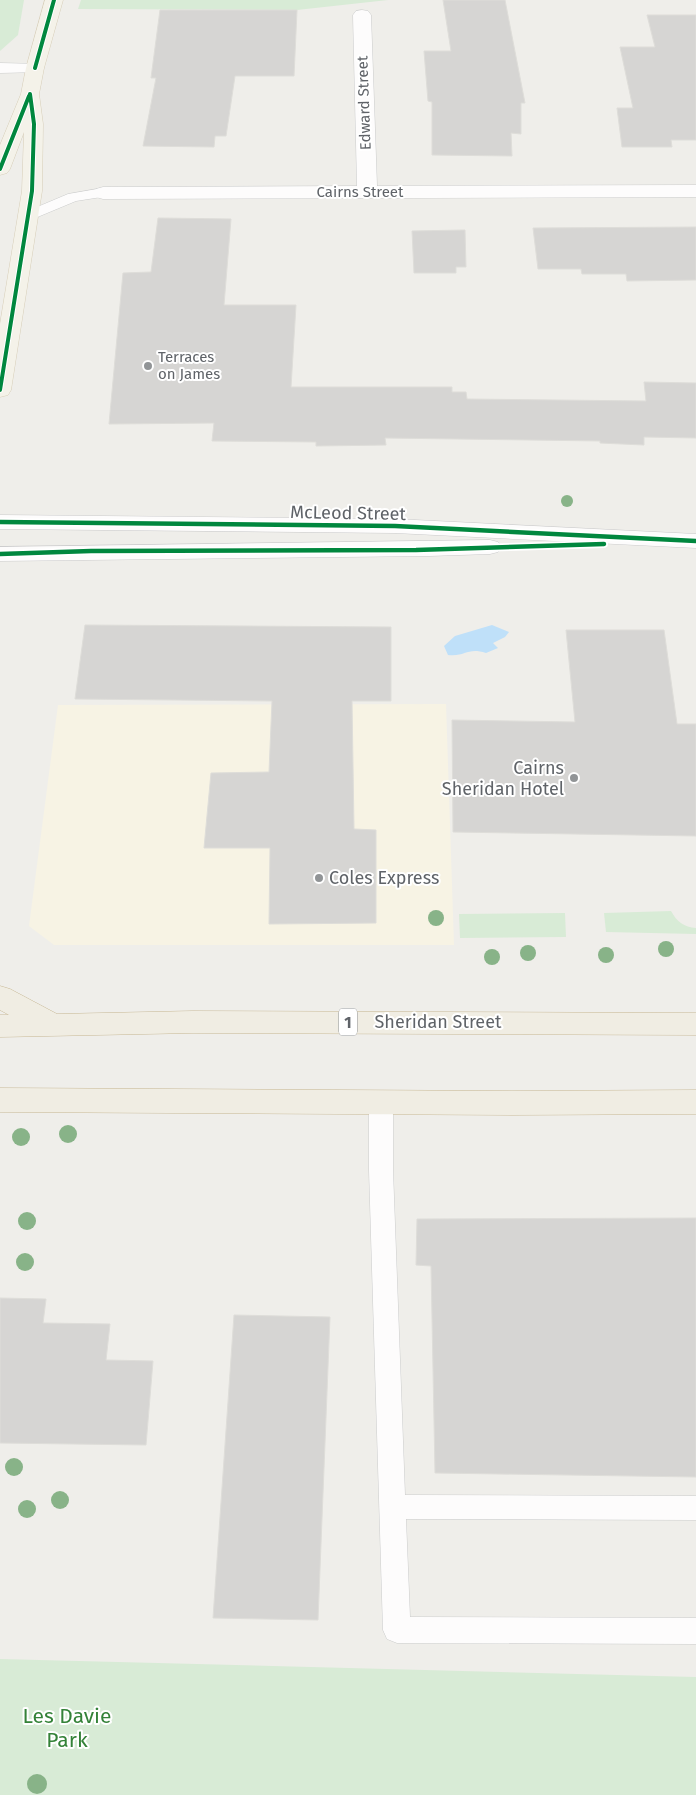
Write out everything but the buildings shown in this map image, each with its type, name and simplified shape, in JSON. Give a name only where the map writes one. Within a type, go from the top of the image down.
[{"type":"highway","points":[[0,997],[57,1026]]},
{"type":"highway","name":"Sheridan Street","points":[[0,1026],[193,1022],[696,1024]]},
{"type":"highway","points":[[0,1100],[696,1102]]},
{"type":"main road","points":[[35,68],[36,0]]},
{"type":"main road","points":[[0,170],[30,94],[35,68],[54,0]]},
{"type":"main road","points":[[0,390],[34,171],[34,124],[30,94]]},
{"type":"street","name":"Edward Street","points":[[362,15],[367,192]]},
{"type":"street","points":[[0,68],[35,68]]},
{"type":"street","name":"Cairns Street","points":[[103,193],[696,191]]},
{"type":"street","name":"McLeod Street","points":[[0,522],[395,526],[696,542]]},
{"type":"street","name":"McLeod Street","points":[[0,554],[101,551],[416,550],[696,542]]},
{"type":"lane","name":"Cairns Street","points":[[28,216],[73,197],[103,193]]},
{"type":"lane","points":[[381,1102],[381,1170],[397,1630],[696,1631]]},
{"type":"lane","points":[[393,1507],[696,1508]]},
{"type":"shaded area","points":[[446,704],[454,945],[54,945],[29,926],[58,705]]},
{"type":"green space","points":[[0,0],[24,0],[18,35],[0,51]]},
{"type":"green space","points":[[81,0],[388,0],[297,10],[78,9]]},
{"type":"green space","points":[[671,911],[681,923],[696,928],[696,934],[606,932],[604,913]]},
{"type":"green space","points":[[565,913],[566,937],[460,938],[459,914]]},
{"type":"green space","name":"Les Davie Park","points":[[0,1659],[696,1677],[696,1795],[0,1795]]},
{"type":"water","points":[[492,625],[509,632],[505,637],[493,643],[498,648],[486,653],[475,651],[459,655],[448,655],[444,646],[455,636]]},
{"type":"cycle path","points":[[35,68],[54,0]]},
{"type":"cycle path","points":[[0,390],[32,191],[34,124],[30,94]]},
{"type":"cycle path","points":[[0,169],[29,96]]},
{"type":"cycle path","points":[[0,522],[395,526],[696,541]]},
{"type":"cycle path","points":[[0,554],[91,551],[416,550],[604,544]]},
{"type":"place","name":"Terraces on James","points":[[148,366]]},
{"type":"place","name":"Cairns Sheridan Hotel","points":[[574,778]]},
{"type":"place","name":"Coles Express","points":[[319,878]]}]
